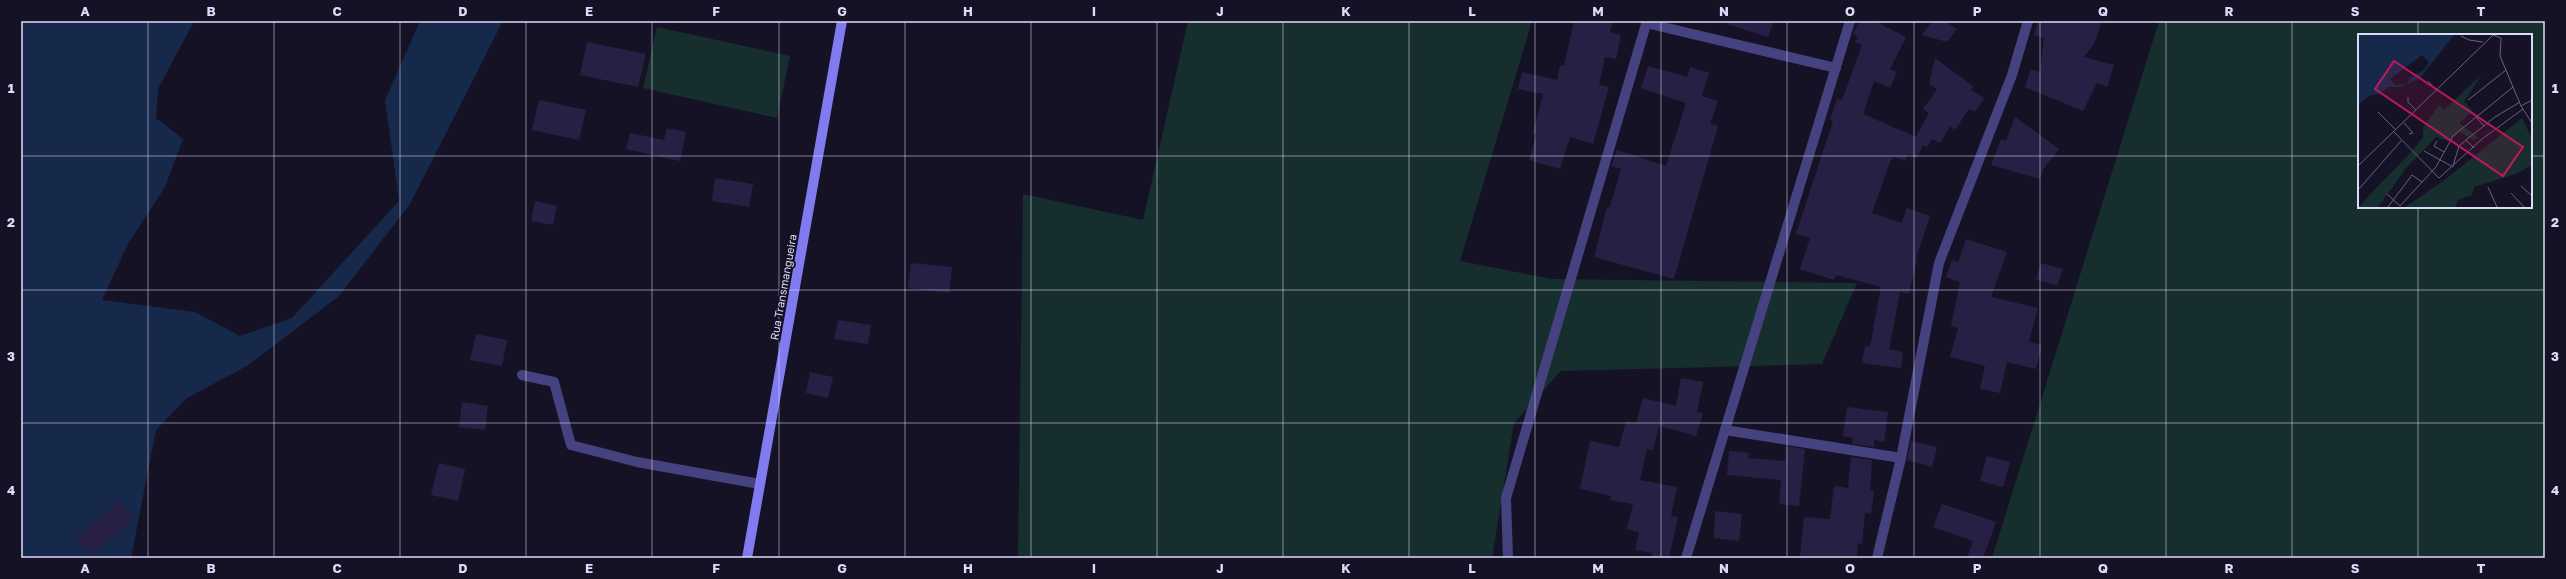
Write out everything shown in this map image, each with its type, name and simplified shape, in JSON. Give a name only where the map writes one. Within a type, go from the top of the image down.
[{"type":"street","name":"Rua Transmangueira","points":[[747,558],[841,21]]},
{"type":"street","points":[[1686,558],[1850,21]]},
{"type":"street","points":[[1877,558],[1900,458],[1939,263],[2012,75],[2028,21]]},
{"type":"street","points":[[1508,558],[1506,498],[1646,22],[1836,68]]},
{"type":"street","points":[[522,375],[554,382],[571,445],[637,462],[760,484]]},
{"type":"street","points":[[1725,430],[1900,458]]},
{"type":"green space","points":[[1188,21],[1532,21],[1460,261],[1552,279],[1857,283],[1822,364],[1561,371],[1514,423],[1492,558],[1018,558],[1023,194],[1143,220]]},
{"type":"green space","points":[[2159,21],[2545,21],[2545,558],[1992,558]]},
{"type":"green space","points":[[657,27],[790,56],[777,118],[643,88]]},
{"type":"water","points":[[21,21],[194,21],[158,89],[156,118],[183,139],[165,187],[128,244],[102,300],[195,312],[240,336],[292,318],[399,201],[385,100],[420,21],[503,21],[410,204],[339,296],[247,366],[187,398],[156,430],[131,558],[21,558]]},
{"type":"building","points":[[1574,21],[1613,21],[1610,32],[1621,35],[1616,59],[1605,57],[1599,85],[1609,87],[1593,144],[1570,137],[1560,169],[1529,160],[1537,133],[1533,133],[1543,94],[1518,89],[1522,72],[1557,80],[1560,65],[1564,66]]},
{"type":"building","points":[[1728,21],[1774,21],[1768,37],[1727,24]]},
{"type":"building","points":[[1860,21],[1874,21],[1906,37],[1890,69],[1897,72],[1890,88],[1874,81],[1863,114],[1916,137],[1929,113],[1923,109],[1937,89],[1929,84],[1935,58],[1973,86],[1971,90],[1984,98],[1975,112],[1969,109],[1955,130],[1950,126],[1940,143],[1932,139],[1927,147],[1923,145],[1917,158],[1908,154],[1905,161],[1894,157],[1890,162],[1872,213],[1902,223],[1907,208],[1930,216],[1916,258],[1909,294],[1900,292],[1889,349],[1903,352],[1901,368],[1862,363],[1865,346],[1870,347],[1881,287],[1836,275],[1834,280],[1800,269],[1810,238],[1796,234],[1833,121],[1830,119],[1837,99],[1842,100],[1862,45],[1855,42],[1858,37],[1853,34]]},
{"type":"building","points":[[1932,21],[1944,21],[1957,29],[1947,42],[1922,35]]},
{"type":"building","points":[[2038,21],[2102,21],[2094,44],[2084,57],[2114,65],[2107,87],[2097,83],[2083,111],[2025,87],[2031,69],[2040,72],[2044,38],[2034,35]]},
{"type":"building","points":[[587,42],[646,54],[638,87],[580,75]]},
{"type":"building","points":[[1648,66],[1687,77],[1690,67],[1709,73],[1702,96],[1718,101],[1710,124],[1718,126],[1674,279],[1594,257],[1607,207],[1610,207],[1621,169],[1611,166],[1617,150],[1666,166],[1686,103],[1641,88]]},
{"type":"building","points":[[539,100],[586,110],[579,140],[532,130]]},
{"type":"building","points":[[2015,117],[2059,149],[2044,168],[2040,179],[1991,165],[2001,139],[2006,141]]},
{"type":"building","points":[[667,128],[686,132],[680,161],[626,149],[630,133],[664,140]]},
{"type":"building","points":[[715,178],[753,184],[749,207],[712,201]]},
{"type":"building","points":[[535,201],[557,206],[553,225],[531,221]]},
{"type":"building","points":[[1966,239],[2007,252],[1991,297],[2038,308],[2029,342],[2042,345],[2036,369],[2007,362],[2000,393],[1980,389],[1985,366],[1950,357],[1958,328],[1951,326],[1960,282],[1946,277],[1952,260],[1958,262]]},
{"type":"building","points":[[911,263],[952,267],[949,293],[908,288]]},
{"type":"building","points":[[2041,263],[2063,269],[2057,286],[2036,279]]},
{"type":"building","points":[[838,320],[871,325],[868,344],[834,339]]},
{"type":"building","points":[[476,334],[507,340],[502,366],[470,360]]},
{"type":"building","points":[[810,372],[833,377],[828,398],[806,393]]},
{"type":"building","points":[[1681,378],[1703,382],[1697,412],[1703,413],[1696,436],[1659,426],[1653,450],[1647,449],[1640,480],[1677,487],[1671,516],[1678,517],[1669,558],[1651,558],[1652,553],[1635,550],[1639,532],[1627,529],[1633,504],[1610,500],[1611,496],[1580,489],[1590,441],[1619,447],[1626,421],[1636,423],[1643,398],[1676,406]]},
{"type":"building","points":[[462,402],[488,406],[485,430],[459,427]]},
{"type":"building","points":[[1847,407],[1888,412],[1884,442],[1874,440],[1874,447],[1852,444],[1853,438],[1843,436]]},
{"type":"building","points":[[1911,441],[1937,447],[1932,467],[1907,460]]},
{"type":"building","points":[[1786,446],[1805,449],[1799,506],[1779,504],[1781,480],[1727,475],[1729,451],[1749,453],[1748,458],[1785,461]]},
{"type":"building","points":[[1987,456],[2010,462],[2003,487],[1980,481]]},
{"type":"building","points":[[1851,457],[1872,460],[1870,491],[1874,491],[1871,514],[1865,513],[1862,544],[1858,543],[1857,556],[1800,557],[1804,517],[1830,519],[1834,486],[1848,488]]},
{"type":"building","points":[[439,463],[465,469],[458,501],[431,495]]},
{"type":"building","points":[[119,501],[134,519],[91,556],[75,539]]},
{"type":"building","points":[[1942,504],[1996,522],[1983,558],[1967,558],[1973,541],[1933,527]]},
{"type":"building","points":[[1715,511],[1742,514],[1739,541],[1714,538]]}]
